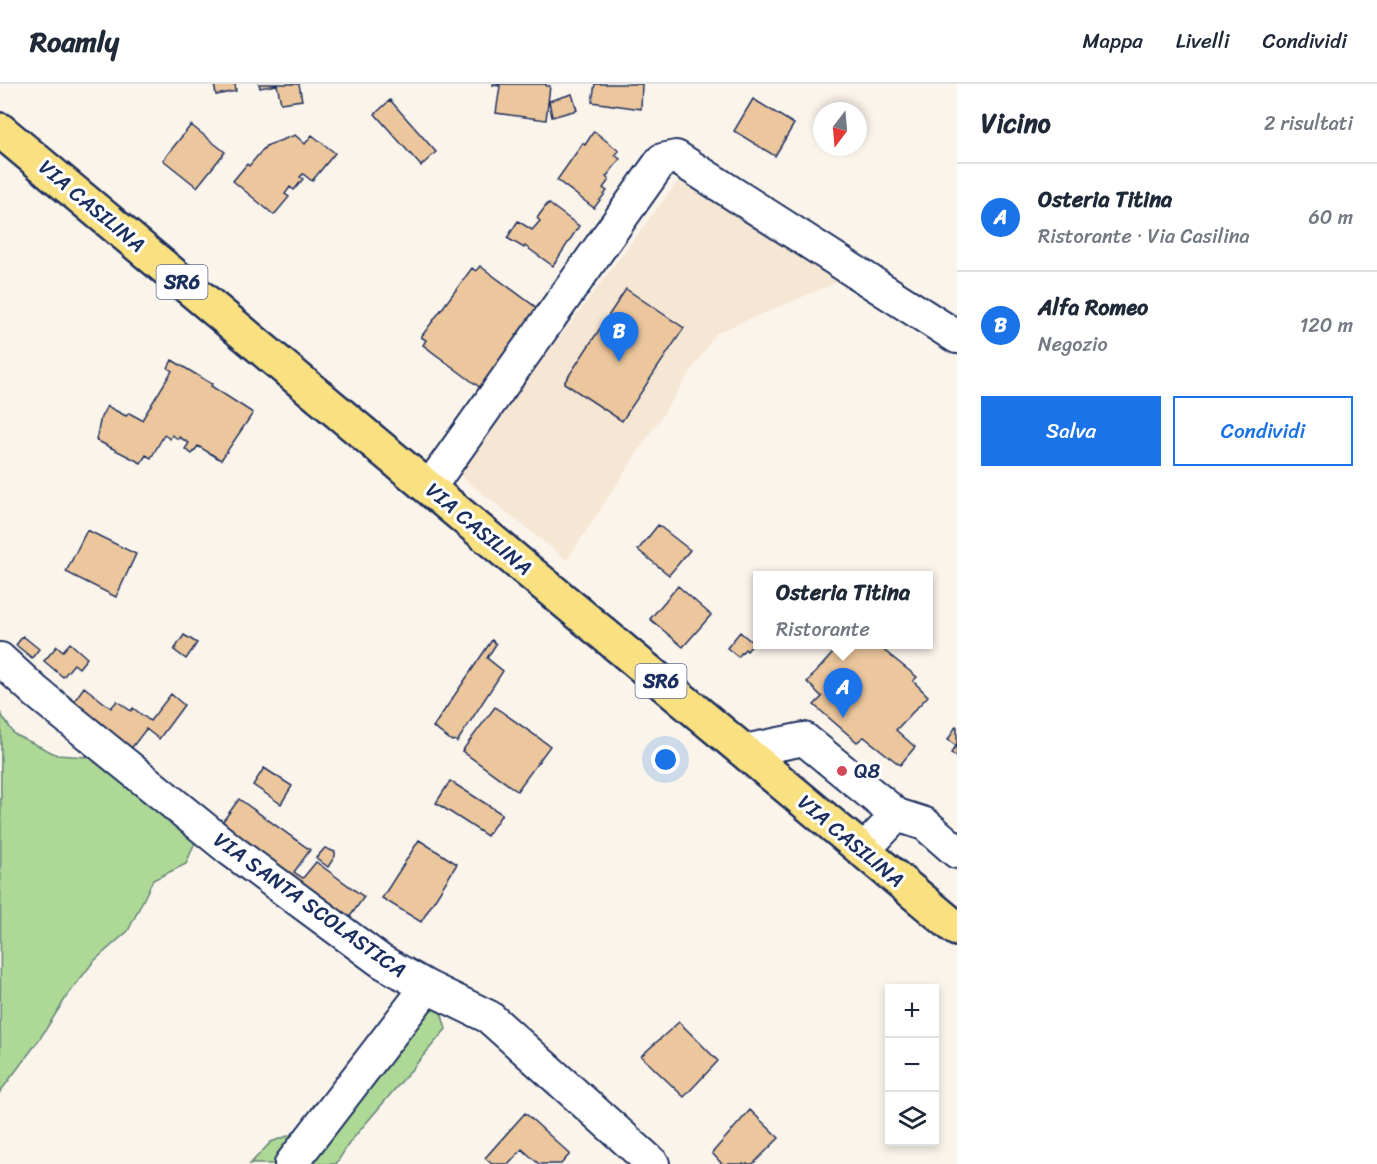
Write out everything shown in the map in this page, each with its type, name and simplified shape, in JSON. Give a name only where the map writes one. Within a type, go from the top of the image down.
[{"type":"main road","name":"VIA CASILINA","points":[[0,130],[957,929]]},
{"type":"street","points":[[429,488],[662,160],[676,157],[957,337]]},
{"type":"street","name":"VIA SANTA SCOLASTICA","points":[[0,659],[36,692],[232,851],[381,961],[427,987],[489,1017],[653,1164]]},
{"type":"street","points":[[744,751],[804,739],[897,814],[925,824],[957,852]]},
{"type":"street","points":[[863,851],[897,814]]},
{"type":"street","points":[[291,1164],[427,987]]},
{"type":"shaded area","points":[[681,177],[847,278],[716,333],[567,560],[457,473]]},
{"type":"green space","points":[[1,714],[14,734],[57,755],[103,758],[198,835],[186,864],[153,880],[128,931],[94,961],[0,1092]]},
{"type":"green space","points":[[420,1003],[440,1009],[446,1029],[350,1142],[336,1164],[250,1164],[271,1142],[304,1130],[313,1106]]},
{"type":"building","points":[[214,84],[235,84],[236,91],[216,95]]},
{"type":"building","points":[[259,84],[299,84],[302,100],[281,103],[277,85],[260,88]]},
{"type":"building","points":[[493,84],[546,84],[550,86],[546,120],[496,113],[500,86]]},
{"type":"building","points":[[595,84],[642,84],[641,109],[592,102]]},
{"type":"building","points":[[572,94],[577,110],[552,117],[549,101]]},
{"type":"building","points":[[753,99],[794,124],[775,156],[734,131]]},
{"type":"building","points":[[390,100],[436,152],[421,166],[375,114]]},
{"type":"building","points":[[191,125],[225,152],[197,187],[163,160]]},
{"type":"building","points":[[594,131],[619,151],[615,155],[620,159],[606,177],[609,180],[603,188],[607,191],[594,208],[557,180]]},
{"type":"building","points":[[295,135],[305,144],[312,135],[335,153],[312,181],[303,174],[300,177],[303,179],[294,190],[290,187],[285,194],[289,197],[274,215],[233,181],[266,146]]},
{"type":"building","points":[[548,203],[579,226],[553,266],[525,246],[524,248],[507,238],[518,221],[532,230],[540,221],[537,218]]},
{"type":"building","points":[[480,266],[537,308],[482,389],[423,345],[426,340],[421,337],[472,268],[476,271]]},
{"type":"building","points":[[626,289],[684,328],[622,421],[564,383]]},
{"type":"building","points":[[172,360],[212,384],[211,386],[253,413],[221,460],[198,446],[192,454],[185,449],[189,443],[172,435],[170,439],[164,435],[151,458],[146,455],[141,463],[96,440],[101,417],[107,406],[126,416],[129,413],[142,420],[172,371],[168,368]]},
{"type":"building","points":[[658,525],[690,550],[669,575],[638,550]]},
{"type":"building","points":[[87,530],[136,554],[116,597],[66,572]]},
{"type":"building","points":[[678,586],[711,615],[683,647],[650,619]]},
{"type":"building","points":[[740,632],[753,643],[738,657],[727,648]]},
{"type":"building","points":[[184,635],[197,643],[186,659],[174,650]]},
{"type":"building","points":[[23,636],[39,649],[32,658],[16,645]]},
{"type":"building","points":[[492,640],[496,644],[487,658],[503,671],[457,742],[452,741],[433,727]]},
{"type":"building","points":[[70,643],[87,658],[79,668],[74,664],[63,677],[44,661],[57,646],[63,651]]},
{"type":"building","points":[[837,649],[882,649],[917,677],[913,681],[928,696],[896,730],[915,747],[900,765],[864,737],[857,742],[814,705],[822,697],[807,682]]},
{"type":"building","points":[[84,687],[111,708],[117,701],[131,711],[133,708],[150,721],[171,694],[184,705],[159,739],[146,729],[130,750],[72,704]]},
{"type":"building","points":[[495,707],[550,746],[517,791],[462,751]]},
{"type":"building","points":[[956,726],[957,757],[951,753],[956,746],[948,740]]},
{"type":"building","points":[[264,768],[292,786],[281,804],[253,785]]},
{"type":"building","points":[[450,781],[502,814],[487,836],[436,803]]},
{"type":"building","points":[[239,799],[310,850],[294,872],[303,878],[316,862],[364,897],[344,925],[215,832]]},
{"type":"building","points":[[419,840],[457,864],[421,922],[382,898]]},
{"type":"building","points":[[325,848],[335,852],[328,867],[316,858]]},
{"type":"building","points":[[679,1022],[718,1061],[684,1097],[641,1056]]},
{"type":"building","points":[[750,1110],[779,1138],[753,1164],[722,1164],[712,1153]]},
{"type":"building","points":[[525,1113],[570,1154],[561,1164],[539,1164],[522,1149],[509,1164],[492,1164],[485,1158]]},
{"type":"place","name":"Alfa Romeo","points":[[619,362]]},
{"type":"place","name":"Osteria Titina","points":[[843,718]]},
{"type":"place","name":"Q8","points":[[842,771]]}]
